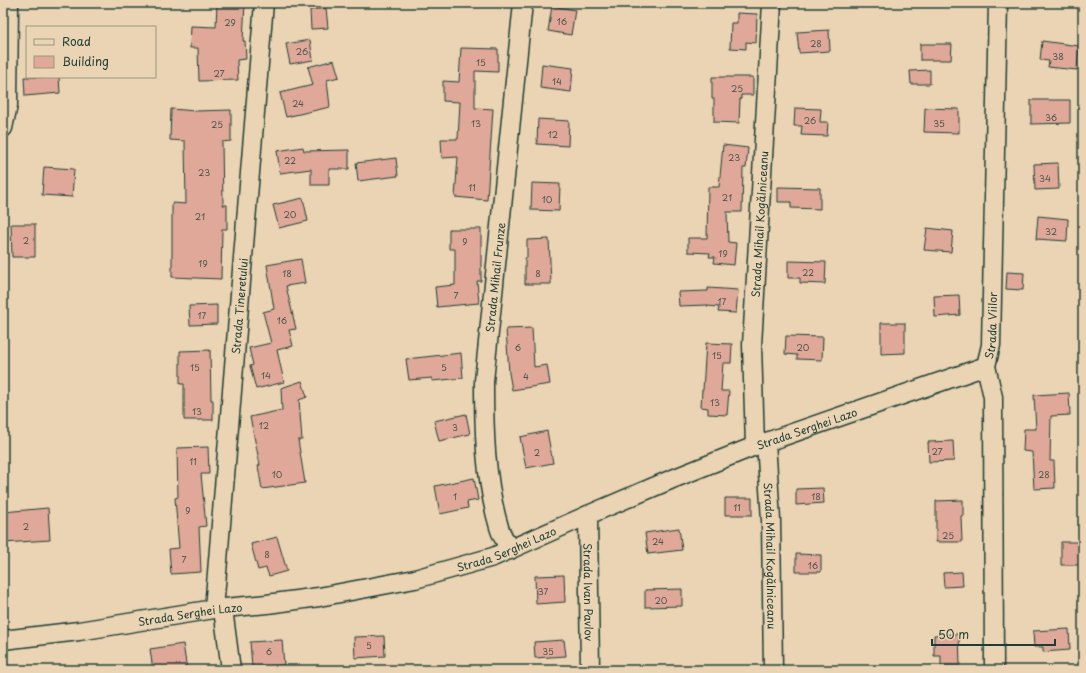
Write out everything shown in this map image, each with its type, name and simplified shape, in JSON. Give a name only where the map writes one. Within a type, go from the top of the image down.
[{"type":"street","points":[[3,128],[8,105],[9,3]]},
{"type":"street","name":"Strada Tineretului","points":[[231,670],[218,609],[264,3]]},
{"type":"street","name":"Strada Mihail Frunze","points":[[510,550],[500,529],[492,496],[484,416],[484,381],[523,3]]},
{"type":"street","name":"Strada Mihail Kogălniceanu","points":[[772,3],[752,345],[760,444],[770,520],[773,670]]},
{"type":"street","name":"Strada Viilor","points":[[994,670],[993,397],[986,366],[991,345],[998,3]]},
{"type":"street","name":"Strada Serghei Lazo","points":[[3,640],[79,631],[149,618],[319,598],[415,579],[493,557],[670,480],[760,444],[986,366]]},
{"type":"street","name":"Strada Ivan Pavlov","points":[[588,515],[590,670]]},
{"type":"building","points":[[217,3],[245,3],[243,41],[245,41],[246,59],[237,60],[238,80],[199,81],[198,48],[190,48],[191,26],[216,27]]},
{"type":"building","points":[[552,6],[575,10],[571,35],[548,31]]},
{"type":"building","points":[[326,8],[328,28],[311,29],[310,10]]},
{"type":"building","points":[[737,13],[757,14],[756,43],[746,42],[746,49],[730,48],[731,23],[737,23]]},
{"type":"building","points":[[829,30],[830,51],[799,53],[797,32]]},
{"type":"building","points":[[310,40],[313,60],[290,64],[286,44]]},
{"type":"building","points":[[1042,41],[1079,46],[1077,70],[1048,67],[1049,61],[1040,60]]},
{"type":"building","points":[[920,44],[952,44],[951,60],[920,60]]},
{"type":"building","points":[[461,48],[498,49],[498,72],[475,71],[475,108],[493,109],[487,200],[455,197],[458,157],[442,158],[441,139],[458,139],[460,102],[443,101],[443,81],[459,82]]},
{"type":"building","points":[[334,60],[339,77],[327,80],[330,107],[286,117],[280,93],[313,85],[308,67]]},
{"type":"building","points":[[542,64],[573,68],[571,92],[540,88]]},
{"type":"building","points":[[930,70],[930,84],[911,84],[910,71]]},
{"type":"building","points":[[24,77],[59,78],[60,93],[25,96]]},
{"type":"building","points":[[712,77],[753,77],[753,95],[741,95],[739,123],[714,122]]},
{"type":"building","points":[[1031,100],[1070,100],[1070,123],[1031,124]]},
{"type":"building","points":[[795,108],[821,109],[820,122],[828,122],[827,136],[801,135],[802,126],[794,126]]},
{"type":"building","points":[[925,108],[959,109],[959,133],[924,132]]},
{"type":"building","points":[[171,109],[196,111],[231,110],[231,141],[222,142],[223,205],[227,205],[227,229],[222,229],[221,279],[172,277],[172,203],[186,204],[185,141],[170,140]]},
{"type":"building","points":[[538,119],[569,121],[568,146],[537,144]]},
{"type":"building","points":[[723,145],[748,148],[746,168],[743,168],[742,212],[727,212],[728,242],[736,243],[734,265],[714,263],[715,257],[709,257],[710,253],[688,252],[688,238],[707,238],[708,187],[719,187]]},
{"type":"building","points":[[303,147],[304,151],[349,150],[349,169],[329,169],[329,185],[311,185],[311,169],[280,173],[277,151]]},
{"type":"building","points":[[396,158],[398,176],[358,181],[356,163]]},
{"type":"building","points":[[1058,163],[1059,189],[1035,190],[1034,164]]},
{"type":"building","points":[[44,167],[74,169],[72,197],[42,195]]},
{"type":"building","points":[[532,183],[560,184],[559,211],[531,210]]},
{"type":"building","points":[[778,187],[820,188],[820,209],[791,208],[791,202],[778,202]]},
{"type":"building","points":[[303,198],[308,221],[279,228],[273,205]]},
{"type":"building","points":[[1038,216],[1068,219],[1067,241],[1036,239]]},
{"type":"building","points":[[11,224],[35,224],[35,257],[12,257]]},
{"type":"building","points":[[927,228],[953,231],[951,252],[924,250]]},
{"type":"building","points":[[449,229],[481,229],[481,281],[477,281],[479,303],[437,307],[435,287],[455,285],[455,249],[449,249]]},
{"type":"building","points":[[549,239],[551,284],[525,284],[527,240]]},
{"type":"building","points":[[301,259],[305,283],[286,286],[296,329],[289,330],[293,346],[277,350],[284,382],[256,389],[250,366],[253,365],[249,348],[271,343],[263,312],[274,309],[267,265]]},
{"type":"building","points":[[788,261],[826,262],[825,284],[800,283],[800,278],[788,278]]},
{"type":"building","points":[[1007,272],[1024,273],[1023,290],[1006,289]]},
{"type":"building","points":[[708,288],[738,290],[736,313],[718,312],[719,307],[707,306],[708,305],[679,306],[678,292],[708,291]]},
{"type":"building","points":[[959,295],[960,315],[935,317],[934,296]]},
{"type":"building","points":[[217,305],[217,324],[190,325],[189,306]]},
{"type":"building","points":[[881,323],[905,323],[905,353],[881,354]]},
{"type":"building","points":[[532,328],[534,367],[547,365],[550,384],[512,390],[509,373],[506,329]]},
{"type":"building","points":[[786,336],[823,337],[822,360],[797,359],[797,355],[785,354]]},
{"type":"building","points":[[706,343],[732,344],[731,363],[723,363],[721,391],[729,391],[727,415],[708,414],[708,408],[701,407]]},
{"type":"building","points":[[210,350],[213,420],[184,420],[184,384],[180,384],[180,351]]},
{"type":"building","points":[[461,353],[463,378],[432,381],[432,378],[409,380],[406,359]]},
{"type":"building","points":[[302,381],[307,397],[299,400],[302,440],[298,440],[305,483],[262,489],[258,466],[260,465],[250,417],[282,410],[281,388]]},
{"type":"building","points":[[1069,393],[1070,415],[1051,416],[1050,461],[1054,461],[1055,488],[1034,489],[1032,452],[1023,451],[1024,429],[1036,429],[1034,395]]},
{"type":"building","points":[[466,414],[470,434],[439,441],[434,421]]},
{"type":"building","points":[[547,431],[553,463],[526,468],[520,437]]},
{"type":"building","points":[[953,441],[954,461],[929,462],[928,442]]},
{"type":"building","points":[[208,447],[209,474],[201,474],[206,526],[199,527],[201,572],[171,574],[169,549],[179,548],[175,498],[178,497],[177,448]]},
{"type":"building","points":[[474,478],[478,500],[467,502],[468,508],[440,514],[435,486]]},
{"type":"building","points":[[823,488],[824,503],[796,505],[796,489]]},
{"type":"building","points":[[725,498],[752,498],[752,515],[725,515]]},
{"type":"building","points":[[963,500],[963,516],[961,516],[962,542],[936,542],[936,501]]},
{"type":"building","points":[[48,508],[50,540],[3,543],[3,512]]},
{"type":"building","points":[[679,528],[682,550],[648,554],[645,533]]},
{"type":"building","points":[[277,537],[287,571],[269,576],[266,568],[258,570],[251,544]]},
{"type":"building","points":[[1061,542],[1079,542],[1080,565],[1061,565]]},
{"type":"building","points":[[796,554],[821,555],[821,572],[796,572]]},
{"type":"building","points":[[962,572],[963,586],[944,587],[943,573]]},
{"type":"building","points":[[564,575],[565,602],[536,604],[535,576]]},
{"type":"building","points":[[682,589],[682,606],[645,607],[645,590]]},
{"type":"building","points":[[1069,629],[1070,650],[1043,652],[1043,647],[1034,647],[1033,631]]},
{"type":"building","points":[[959,634],[960,665],[941,665],[941,656],[934,656],[934,635]]},
{"type":"building","points":[[384,636],[385,656],[355,658],[354,637]]},
{"type":"building","points":[[282,640],[284,665],[252,667],[250,642]]},
{"type":"building","points":[[564,640],[566,656],[535,658],[534,642]]},
{"type":"building","points":[[183,644],[187,670],[153,670],[150,649]]}]
